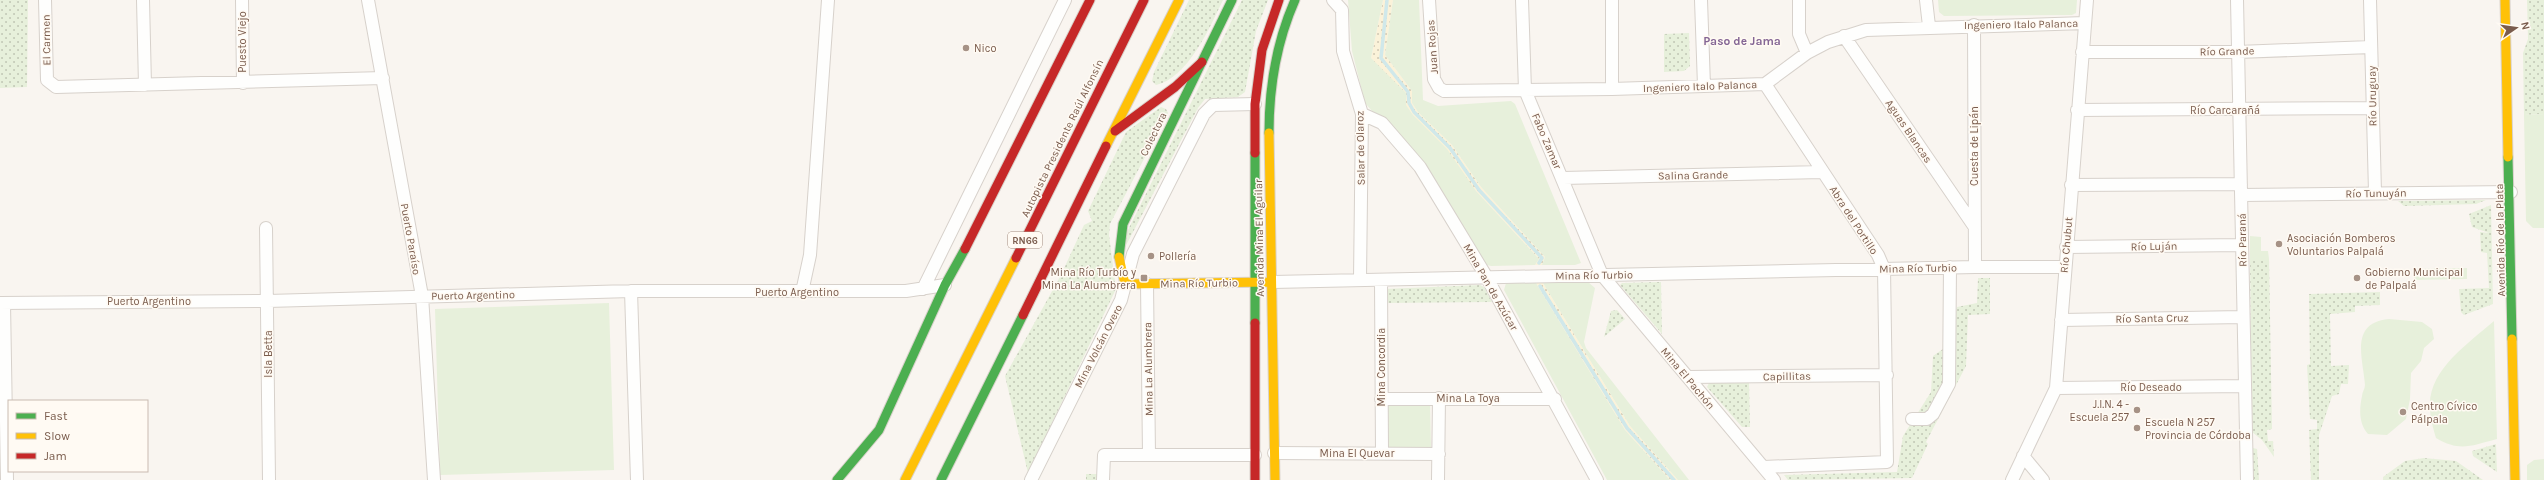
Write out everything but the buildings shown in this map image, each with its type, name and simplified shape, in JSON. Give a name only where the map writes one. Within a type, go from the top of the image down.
[{"type":"main road","points":[[837,480],[879,430],[945,285],[977,227],[1090,0]]},
{"type":"main road","name":"Autopista Presidente Raúl Alfonsín","points":[[905,480],[1144,0]]},
{"type":"main road","name":"RN66","points":[[941,480],[1111,134],[1179,0]]},
{"type":"main road","name":"Colectora","points":[[1124,284],[1118,263],[1118,242],[1123,224],[1232,0]]},
{"type":"main road","name":"Avenida Mina El Aguilar","points":[[1255,480],[1255,104],[1262,50],[1279,0]]},
{"type":"main road","name":"Avenida Mina El Aguilar","points":[[1275,480],[1269,104],[1275,58],[1282,33],[1295,0]]},
{"type":"main road","name":"Avenida Río de la Plata","points":[[2506,0],[2511,192],[2515,480]]},
{"type":"main road","points":[[1111,134],[1175,87],[1202,62]]},
{"type":"main road","name":"Mina Río Turbio","points":[[1124,284],[1273,282]]},
{"type":"main road","points":[[895,480],[982,307],[999,292]]},
{"type":"main road","points":[[955,473],[965,430]]},
{"type":"street","name":"El Carmen","points":[[45,0],[47,80],[56,87],[145,85]]},
{"type":"street","points":[[143,0],[145,85],[382,78]]},
{"type":"street","name":"Puesto Viejo","points":[[242,0],[242,83]]},
{"type":"street","name":"Puerto Paraíso","points":[[368,0],[422,296],[434,480]]},
{"type":"street","points":[[802,292],[810,255],[828,0]]},
{"type":"street","points":[[923,288],[1065,0]]},
{"type":"street","name":"Salar de Olaroz","points":[[1333,0],[1342,10],[1343,51],[1362,114],[1360,279]]},
{"type":"street","name":"Juan Rojas","points":[[1430,0],[1434,79],[1439,88],[1444,91]]},
{"type":"street","name":"Fabo Zamar","points":[[1522,0],[1525,90],[1563,178],[1602,275]]},
{"type":"street","points":[[1612,0],[1612,89]]},
{"type":"street","points":[[1701,0],[1704,86]]},
{"type":"street","points":[[1799,0],[1799,34],[1807,53]]},
{"type":"street","points":[[1926,0],[1929,26]]},
{"type":"street","name":"Río Chubut","points":[[2012,480],[2056,388],[2064,267],[2087,0]]},
{"type":"street","name":"Río Paraná","points":[[2236,0],[2247,480]]},
{"type":"street","name":"Río Uruguay","points":[[2370,0],[2375,192]]},
{"type":"street","name":"Ingeniero Italo Palanca","points":[[1444,91],[1612,89],[1765,84],[1807,53],[1844,36],[1866,30],[1929,26],[2085,23]]},
{"type":"street","name":"Cuesta de Lipán","points":[[1974,25],[1975,267]]},
{"type":"street","name":"Aguas Blancas","points":[[1844,36],[1974,226]]},
{"type":"street","name":"Río Grande","points":[[2082,52],[2238,52],[2371,47]]},
{"type":"street","name":"Abra del Portillo","points":[[1764,467],[1887,462],[1887,375],[1884,269],[1878,255],[1765,84]]},
{"type":"street","name":"Mina Volcán Overo","points":[[1031,480],[1121,300],[1124,284],[1136,247],[1204,114],[1213,105],[1255,104]]},
{"type":"street","name":"Río Carcarañá","points":[[2078,110],[2373,108]]},
{"type":"street","name":"Mina Pan de Azúcar","points":[[1362,114],[1382,123],[1420,167],[1486,276],[1555,399],[1598,480]]},
{"type":"street","name":"Salina Grande","points":[[1563,178],[1822,172]]},
{"type":"street","name":"Río Tunuyán","points":[[2071,184],[2241,190],[2511,192]]},
{"type":"street","name":"Isla Betta","points":[[266,228],[269,480]]},
{"type":"street","name":"Río Luján","points":[[2066,247],[2242,245]]},
{"type":"street","points":[[1912,418],[1927,419],[1932,414],[1949,384],[1950,267]]},
{"type":"street","name":"Mina Río Turbio","points":[[1273,282],[1486,276],[1602,275],[1950,267],[2064,267]]},
{"type":"street","name":"Mina El Pachón","points":[[1602,275],[1774,480]]},
{"type":"street","name":"Mina Concordia","points":[[1381,280],[1382,453]]},
{"type":"street","name":"Mina La Alumbrera","points":[[1147,284],[1149,455]]},
{"type":"street","name":"Puerto Argentino","points":[[2,303],[268,301],[631,291],[906,291],[945,285]]},
{"type":"street","points":[[631,291],[637,480]]},
{"type":"street","points":[[2,303],[7,480]]},
{"type":"street","name":"Río Santa Cruz","points":[[2061,320],[2244,317]]},
{"type":"street","name":"Capillitas","points":[[1688,377],[1887,375]]},
{"type":"street","name":"Río Deseado","points":[[2056,388],[2245,386]]},
{"type":"street","points":[[1438,480],[1439,398]]},
{"type":"street","name":"Mina La Toya","points":[[1381,399],[1555,399]]},
{"type":"street","name":"Mina El Quevar","points":[[1274,453],[1439,454]]},
{"type":"street","points":[[1103,480],[1104,455],[1255,455]]},
{"type":"street","points":[[2023,456],[2043,480]]},
{"type":"green space","points":[[0,0],[28,0],[27,87],[0,88]]},
{"type":"green space","points":[[1189,0],[1223,0],[1205,37],[1188,62],[1178,73],[1168,80],[1156,85],[1152,81],[1154,72]]},
{"type":"green space","points":[[1242,0],[1268,0],[1256,31],[1245,92],[1238,97],[1205,99],[1198,108],[1122,253],[1123,240]]},
{"type":"green space","points":[[1348,0],[1383,0],[1371,58],[1406,93],[1406,105],[1413,115],[1447,149],[1476,191],[1539,259],[1535,265],[1491,266],[1483,264],[1428,174],[1365,103],[1352,51]]},
{"type":"green space","points":[[1393,0],[1419,0],[1423,100],[1438,106],[1511,101],[1515,104],[1581,263],[1575,265],[1542,265],[1545,257],[1481,187],[1452,145],[1418,112],[1412,103],[1412,91],[1385,55]]},
{"type":"green space","points":[[1938,0],[2077,0],[2076,13],[2072,15],[1944,16],[1939,12]]},
{"type":"green space","points":[[2527,0],[2544,0],[2544,114],[2524,115],[2523,53],[2528,39]]},
{"type":"green space","points":[[1689,33],[1690,66],[1684,71],[1664,72],[1664,34]]},
{"type":"green space","points":[[1161,107],[1166,109],[1168,113],[1110,224],[1109,235],[1116,289],[1028,473],[1005,376],[1061,275],[1084,225],[1092,221],[1088,211],[1126,132]]},
{"type":"green space","points":[[2544,114],[2544,228],[2533,228],[2526,221],[2524,115]]},
{"type":"green space","points":[[2486,200],[2476,204],[2404,206],[2398,201]]},
{"type":"green space","points":[[2491,205],[2493,304],[2464,315],[2461,312],[2459,289],[2489,288],[2487,253],[2481,252],[2480,232],[2489,233],[2472,227],[2469,214]]},
{"type":"green space","points":[[2250,236],[2261,237],[2261,251],[2268,251],[2269,259],[2250,259]]},
{"type":"green space","points":[[2250,259],[2269,259],[2272,429],[2267,430],[2268,441],[2273,441],[2274,457],[2262,440],[2252,432]]},
{"type":"green space","points":[[2467,268],[2467,279],[2414,280],[2414,269]]},
{"type":"green space","points":[[1978,278],[1990,278],[1990,314],[1968,315],[1966,366],[1926,442],[1928,444],[1912,478],[1788,480],[1784,475],[1897,472],[1903,436],[1931,392],[1933,356],[1950,344],[1957,307],[1977,303]]},
{"type":"green space","points":[[1588,282],[1595,288],[1584,342],[1586,348],[1689,480],[1678,480],[1630,426],[1543,283]]},
{"type":"green space","points":[[1661,282],[1662,334],[1620,285],[1622,283]]},
{"type":"green space","points":[[1506,283],[1536,283],[1625,430],[1670,480],[1607,480],[1504,290]]},
{"type":"green space","points":[[1480,285],[1484,287],[1492,302],[1385,303],[1385,289]]},
{"type":"green space","points":[[2380,292],[2380,305],[2355,306],[2355,312],[2330,314],[2331,366],[2349,365],[2348,384],[2341,384],[2339,394],[2332,396],[2319,435],[2319,480],[2311,480],[2309,430],[2317,429],[2317,420],[2310,419],[2307,365],[2310,364],[2309,294]]},
{"type":"green space","points":[[609,303],[614,470],[440,475],[435,309]]},
{"type":"green space","points":[[1617,310],[1625,319],[1604,337],[1611,311]]},
{"type":"green space","points":[[2389,319],[2422,322],[2432,329],[2434,339],[2424,348],[2421,361],[2411,373],[2410,399],[2406,419],[2387,435],[2368,434],[2363,426],[2360,416],[2362,395],[2365,388],[2361,343],[2363,335],[2368,327],[2376,322]]},
{"type":"green space","points":[[2494,321],[2497,439],[2465,446],[2452,445],[2444,442],[2436,438],[2431,415],[2431,394],[2436,381],[2452,358]]},
{"type":"green space","points":[[1749,382],[1750,427],[1742,427],[1707,387],[1709,383]]},
{"type":"green space","points":[[1384,401],[1430,402],[1431,448],[1385,448]]},
{"type":"green space","points":[[2496,444],[2497,472],[2473,456],[2472,451]]},
{"type":"green space","points":[[2253,448],[2257,449],[2259,480],[2253,480]]},
{"type":"green space","points":[[2424,458],[2456,461],[2483,480],[2383,480],[2383,477],[2405,461]]},
{"type":"green space","points":[[2544,459],[2544,480],[2527,480],[2527,465],[2534,460]]},
{"type":"green space","points":[[1086,474],[1099,474],[1099,480],[1086,480]]},
{"type":"sand","points":[[1383,0],[1393,0],[1385,55],[1412,91],[1412,103],[1418,112],[1452,145],[1481,187],[1545,257],[1542,265],[1535,265],[1539,259],[1476,191],[1413,115],[1371,58]]},
{"type":"sand","points":[[1536,283],[1543,283],[1630,426],[1678,480],[1670,480],[1625,430]]},
{"type":"waterway","points":[[1387,0],[1381,58],[1408,92],[1409,103],[1414,112],[1450,148],[1479,190],[1542,258],[1539,263]]},
{"type":"waterway","points":[[1540,286],[1627,428],[1674,480]]},
{"type":"traffic: fast","points":[[1119,257],[1123,224],[1232,0]]},
{"type":"traffic: fast","points":[[1269,133],[1270,99],[1278,49],[1288,16],[1295,0]]},
{"type":"traffic: fast","points":[[1255,153],[1255,323]]},
{"type":"traffic: fast","points":[[2508,157],[2512,339]]},
{"type":"traffic: fast","points":[[837,480],[879,430],[945,285],[965,249]]},
{"type":"traffic: fast","points":[[941,480],[1023,315]]},
{"type":"traffic: slow","points":[[1106,146],[1179,0]]},
{"type":"traffic: slow","points":[[2505,0],[2508,157]]},
{"type":"traffic: slow","points":[[1269,133],[1275,480]]},
{"type":"traffic: slow","points":[[1119,257],[1125,284],[1269,282]]},
{"type":"traffic: slow","points":[[905,480],[1016,258]]},
{"type":"traffic: slow","points":[[2512,339],[2515,480]]},
{"type":"traffic: jam","points":[[965,249],[1090,0]]},
{"type":"traffic: jam","points":[[1016,258],[1144,0]]},
{"type":"traffic: jam","points":[[1255,153],[1255,104],[1262,50],[1279,0]]},
{"type":"traffic: jam","points":[[1115,131],[1175,87],[1202,62]]},
{"type":"traffic: jam","points":[[1023,315],[1106,146]]},
{"type":"traffic: jam","points":[[1255,323],[1255,480]]},
{"type":"place","name":"Nico","points":[[966,48]]},
{"type":"place","name":"Asociación Bomberos Voluntarios Palpalá","points":[[2279,244]]},
{"type":"place","name":"Pollería","points":[[1151,256]]},
{"type":"place","name":"Mina Río Turbío y Mina La Alumbrera","points":[[1144,278]]},
{"type":"place","name":"Gobierno Municipal de Palpalá","points":[[2357,278]]},
{"type":"place","name":"J.I.N. 4 - Escuela 257","points":[[2137,410]]},
{"type":"place","name":"Centro Cívico Pálpala","points":[[2403,412]]},
{"type":"place","name":"Escuela N 257 Provincia de Córdoba","points":[[2137,428]]},
{"type":"district","name":"Paso de Jama","points":[[1742,41]]}]
